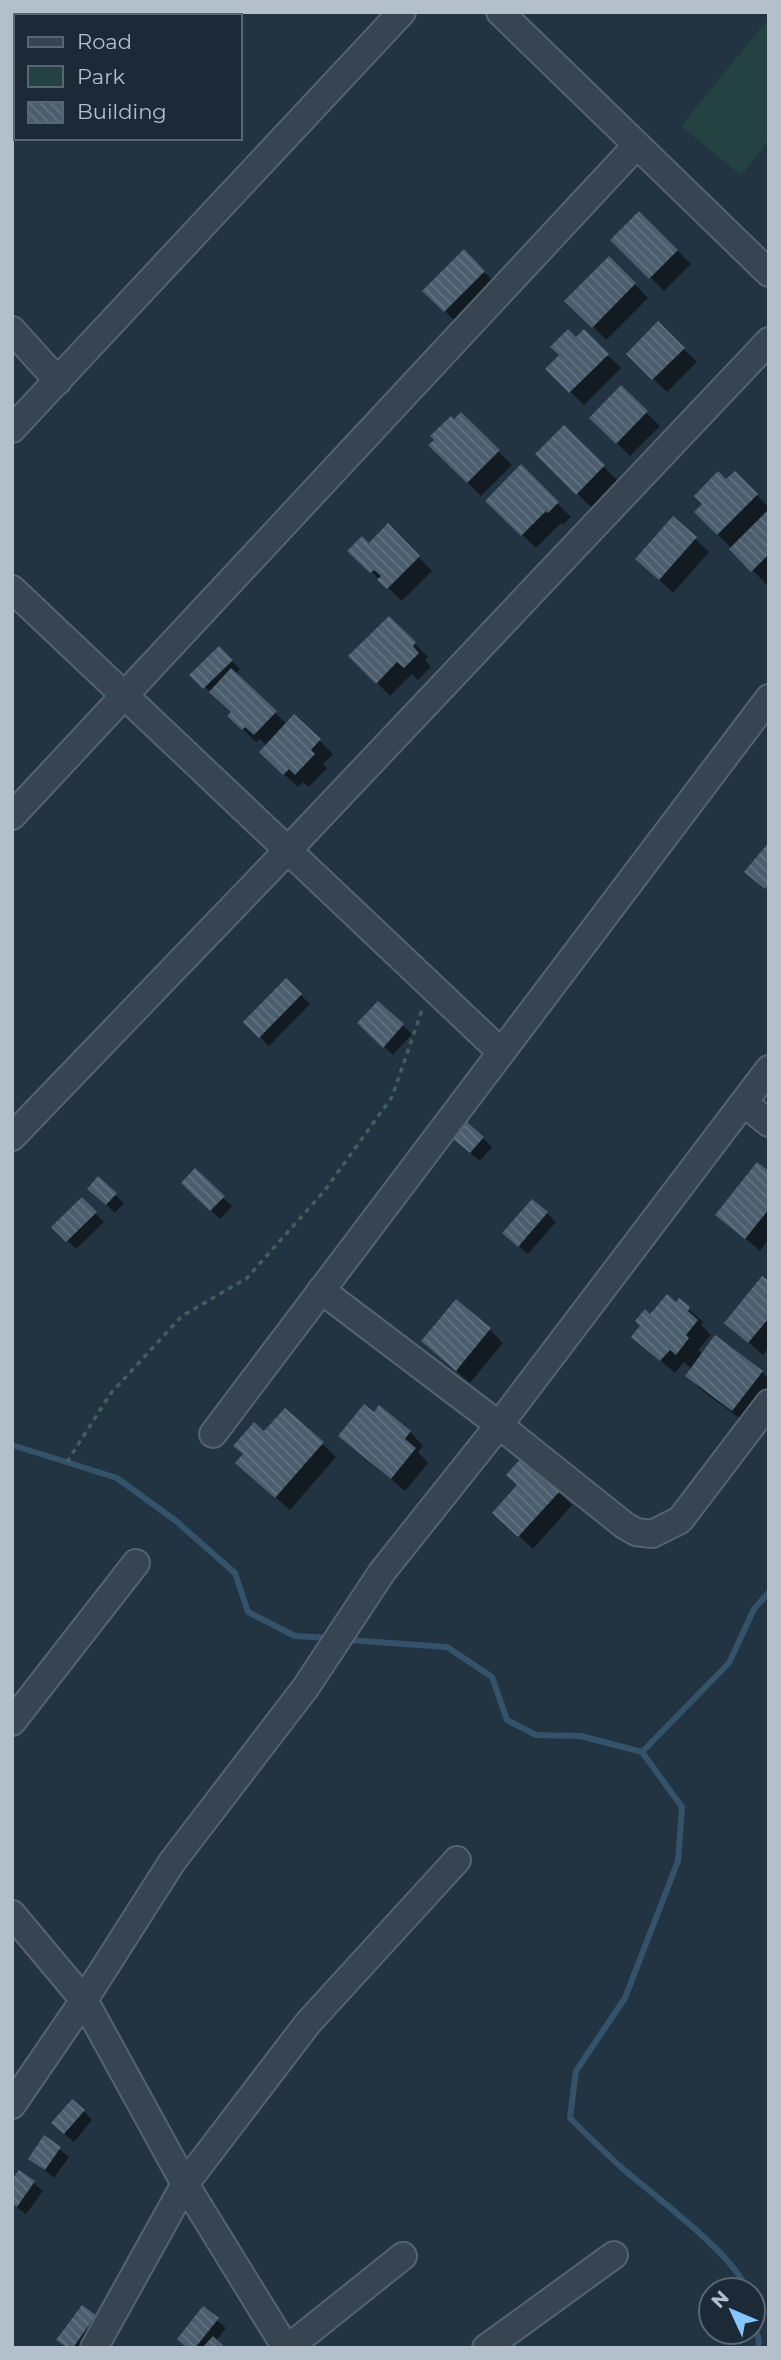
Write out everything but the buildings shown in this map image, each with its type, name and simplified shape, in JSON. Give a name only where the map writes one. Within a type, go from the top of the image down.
[{"type":"street","points":[[12,429],[402,12]]},
{"type":"street","points":[[499,12],[769,273]]},
{"type":"street","points":[[12,816],[637,145]]},
{"type":"street","points":[[12,330],[58,381]]},
{"type":"street","points":[[12,1137],[288,850],[769,341]]},
{"type":"street","points":[[12,589],[501,1052]]},
{"type":"street","points":[[213,1434],[769,698]]},
{"type":"street","points":[[12,2105],[84,2000],[172,1862],[306,1687],[382,1572],[499,1425],[769,1069]]},
{"type":"street","points":[[744,1103],[769,1123]]},
{"type":"street","points":[[321,1290],[636,1532],[652,1534],[680,1520],[769,1403]]},
{"type":"street","points":[[12,1722],[136,1563]]},
{"type":"street","points":[[94,2348],[185,2184],[308,2023],[457,1860]]},
{"type":"street","points":[[12,1914],[84,2000],[185,2184],[287,2348],[403,2256]]},
{"type":"street","points":[[486,2348],[614,2256]]},
{"type":"path","points":[[67,1462],[111,1393],[182,1316],[247,1278],[325,1190],[392,1097],[431,986]]},
{"type":"green space","points":[[769,18],[769,141],[741,175],[681,126]]},
{"type":"waterway","points":[[12,1445],[117,1478],[176,1521],[235,1573],[248,1612],[295,1636],[330,1638]]},
{"type":"waterway","points":[[642,1752],[729,1663],[754,1609],[769,1592]]},
{"type":"waterway","points":[[348,1640],[447,1647],[492,1677],[507,1720],[536,1735],[581,1736],[642,1752],[682,1807],[678,1861],[625,1998],[576,2071],[570,2118],[621,2167],[710,2243],[739,2276]]}]
